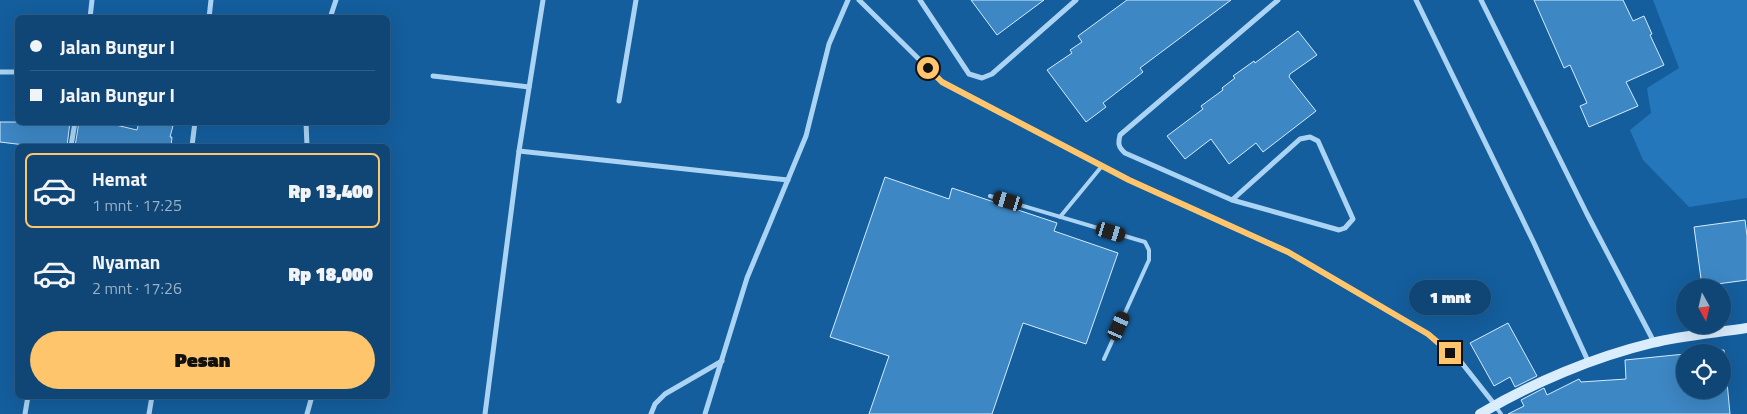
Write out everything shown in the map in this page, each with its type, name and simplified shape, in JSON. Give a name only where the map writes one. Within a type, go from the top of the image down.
[{"type":"main road","points":[[1480,414],[1498,410],[1588,361],[1654,342],[1747,328]]},
{"type":"street","points":[[90,15],[92,0]]},
{"type":"street","points":[[209,15],[211,0]]},
{"type":"street","points":[[331,15],[336,0]]},
{"type":"street","points":[[485,414],[528,87],[544,0]]},
{"type":"street","points":[[619,101],[636,0]]},
{"type":"street","points":[[705,414],[747,278],[806,136],[829,44],[848,0]]},
{"type":"street","points":[[859,0],[942,82],[1129,180],[1288,252],[1428,334],[1461,362],[1498,410]]},
{"type":"street","points":[[920,0],[969,74],[982,78],[992,74],[1076,0]]},
{"type":"street","points":[[1232,200],[1300,139],[1310,137],[1318,141],[1353,219],[1345,228],[1339,230],[1232,200],[1124,153],[1120,149],[1118,142],[1120,135],[1278,0]]},
{"type":"street","points":[[1416,0],[1534,243],[1588,361]]},
{"type":"street","points":[[1481,0],[1587,214],[1654,342]]},
{"type":"street","points":[[0,72],[15,72]]},
{"type":"street","points":[[433,76],[528,87]]},
{"type":"street","points":[[71,144],[74,125]]},
{"type":"street","points":[[192,144],[196,125]]},
{"type":"street","points":[[306,125],[307,144]]},
{"type":"street","points":[[519,152],[788,180]]},
{"type":"street","points":[[651,414],[655,404],[665,394],[722,360]]},
{"type":"street","points":[[25,414],[28,399]]},
{"type":"street","points":[[149,414],[152,399]]},
{"type":"street","points":[[307,414],[311,399]]},
{"type":"lane","points":[[1060,217],[1102,166]]},
{"type":"lane","points":[[990,196],[1145,242],[1149,250],[1149,260],[1104,359]]},
{"type":"shaded area","points":[[1653,0],[1747,0],[1747,198],[1689,207],[1643,160],[1630,130],[1651,113],[1647,88],[1679,68]]},
{"type":"building","points":[[971,0],[1044,0],[997,35]]},
{"type":"building","points":[[1127,0],[1231,0],[1140,68],[1143,72],[1103,103],[1106,107],[1086,122],[1047,70],[1072,53],[1070,50],[1082,42],[1078,36]]},
{"type":"building","points":[[1534,0],[1623,0],[1633,21],[1644,16],[1652,34],[1650,35],[1664,65],[1626,82],[1638,106],[1589,127],[1580,106],[1587,103],[1570,65],[1564,68]]},
{"type":"building","points":[[1298,31],[1317,55],[1290,74],[1289,77],[1316,111],[1263,152],[1256,143],[1229,164],[1211,139],[1185,159],[1167,136],[1203,109],[1201,106],[1223,90],[1222,88],[1235,78],[1233,76],[1254,61],[1255,63]]},
{"type":"building","points":[[0,122],[15,122],[15,125],[70,125],[67,144],[16,144],[0,142]]},
{"type":"building","points":[[78,125],[116,125],[137,130],[138,125],[173,125],[170,137],[172,137],[171,144],[75,144]]},
{"type":"building","points":[[885,177],[949,199],[952,188],[1057,223],[1054,231],[1118,253],[1086,344],[1023,323],[992,414],[869,414],[889,356],[830,337]]},
{"type":"building","points":[[1745,220],[1747,280],[1731,282],[1731,279],[1701,279],[1694,227]]},
{"type":"building","points":[[1508,323],[1537,376],[1515,387],[1510,377],[1494,386],[1470,343]]},
{"type":"building","points":[[1676,355],[1676,399],[1729,399],[1730,414],[1508,414],[1524,406],[1521,400],[1544,388],[1547,395],[1579,379],[1581,382],[1626,379],[1625,360]]},
{"type":"route","points":[[928,68],[942,82],[1129,180],[1288,252],[1428,334],[1450,353]]}]
